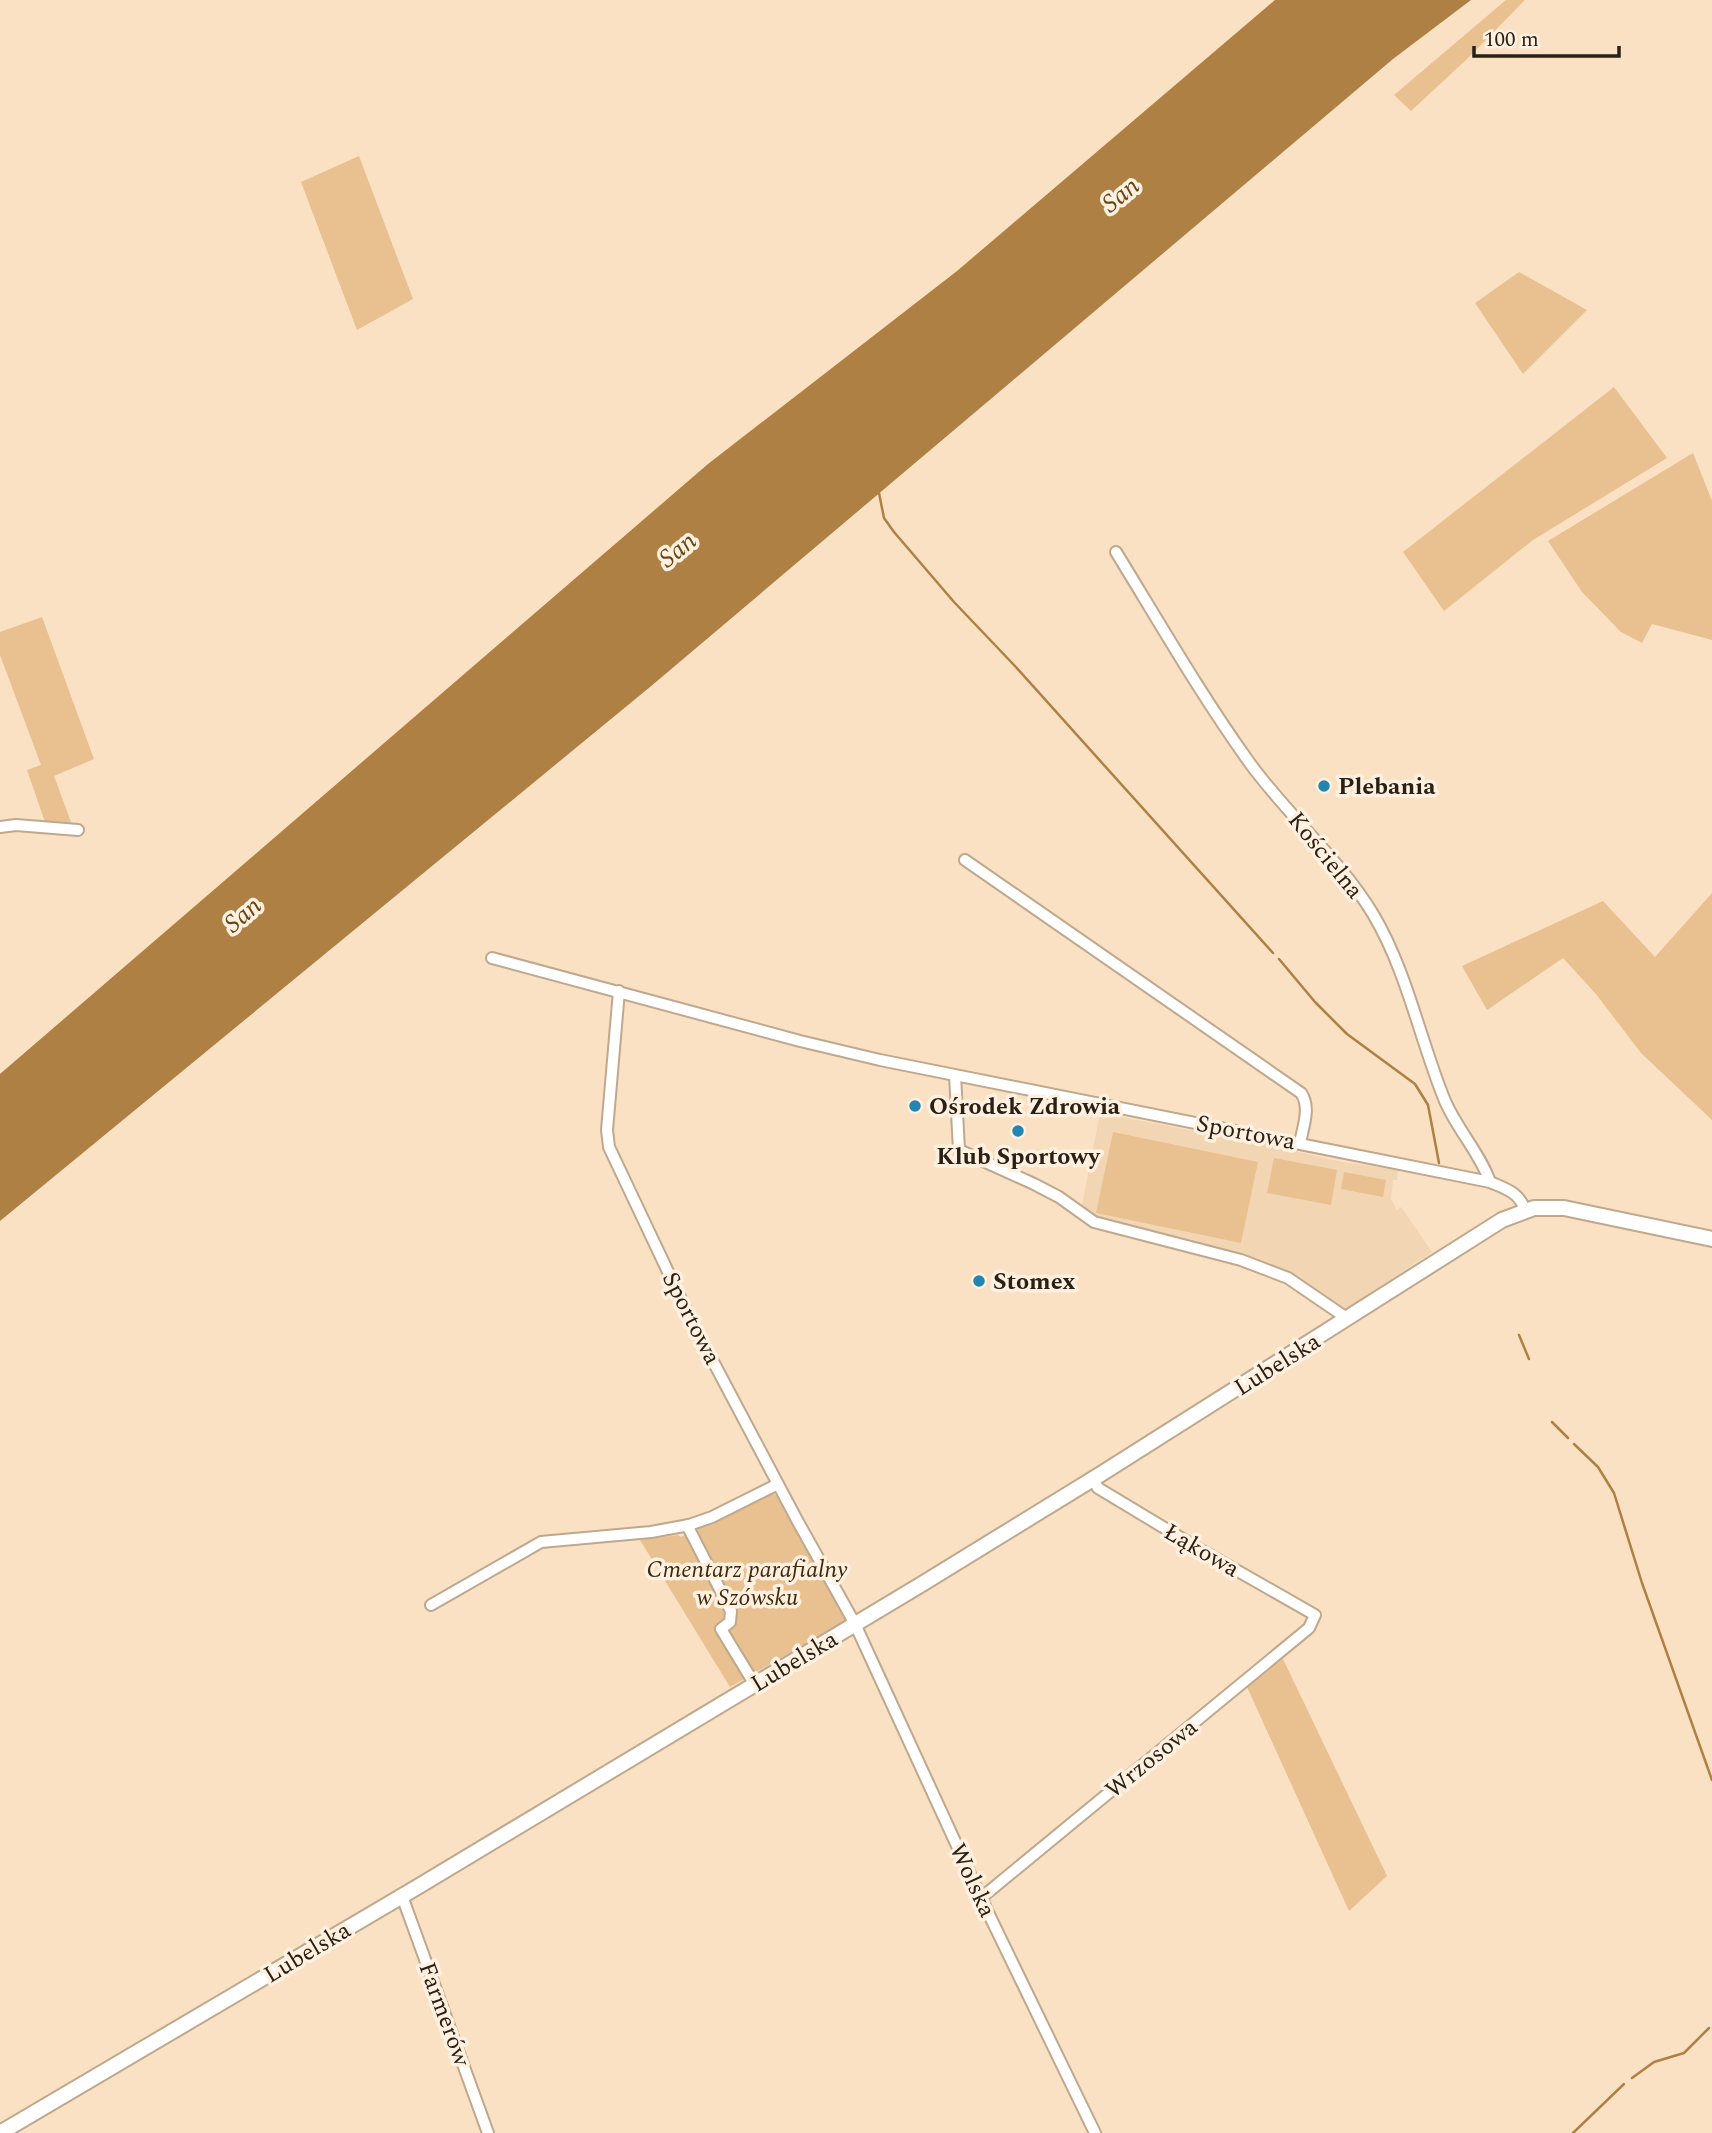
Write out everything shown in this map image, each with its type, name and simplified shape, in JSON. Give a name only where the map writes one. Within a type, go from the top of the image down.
[{"type":"main road","name":"Lubelska","points":[[0,2133],[755,1685],[1093,1479],[1496,1224],[1525,1210],[1549,1207],[1576,1210],[1712,1239]]},
{"type":"street","name":"Kościelna","points":[[1116,552],[1206,698],[1251,764],[1335,862],[1372,912],[1391,948],[1445,1101],[1490,1182]]},
{"type":"street","points":[[0,827],[16,825],[78,830]]},
{"type":"street","points":[[965,860],[1301,1093],[1307,1107],[1300,1143]]},
{"type":"street","name":"Sportowa","points":[[492,958],[800,1041],[955,1075],[1490,1182],[1516,1194],[1525,1210]]},
{"type":"street","name":"Sportowa","points":[[619,991],[607,1130],[609,1147],[688,1314],[855,1624]]},
{"type":"street","points":[[955,1075],[959,1150],[1059,1197],[1094,1222],[1241,1260],[1288,1278],[1348,1319]]},
{"type":"street","name":"Łąkowa","points":[[1093,1479],[1098,1488],[1315,1615]]},
{"type":"street","points":[[431,1605],[541,1542],[651,1532],[687,1525],[712,1517],[778,1484]]},
{"type":"street","points":[[687,1525],[731,1611],[730,1622],[721,1629],[755,1685]]},
{"type":"street","name":"Wrzosowa","points":[[981,1898],[1310,1629],[1315,1615]]},
{"type":"street","name":"Wolska","points":[[855,1624],[981,1898],[1095,2133]]},
{"type":"street","name":"Farmerów","points":[[402,1896],[488,2133]]},
{"type":"shaded area","points":[[1100,1113],[1269,1145],[1342,1162],[1398,1170],[1397,1180],[1393,1180],[1391,1199],[1397,1210],[1401,1207],[1432,1252],[1346,1309],[1291,1276],[1091,1216],[1082,1205]]},
{"type":"green space","points":[[1506,0],[1525,0],[1411,111],[1394,95]]},
{"type":"green space","points":[[359,156],[413,299],[357,330],[301,182]]},
{"type":"green space","points":[[1519,272],[1587,310],[1523,374],[1475,303]]},
{"type":"green space","points":[[1614,387],[1667,458],[1533,540],[1444,611],[1403,552]]},
{"type":"green space","points":[[1693,453],[1712,501],[1712,640],[1652,624],[1642,643],[1621,632],[1582,592],[1548,541]]},
{"type":"green space","points":[[42,617],[94,759],[54,776],[71,822],[45,822],[27,770],[41,765],[0,655],[0,632]]},
{"type":"green space","points":[[1712,893],[1712,1120],[1641,1053],[1596,994],[1563,958],[1487,1010],[1462,966],[1603,901],[1655,957]]},
{"type":"green space","points":[[1113,1132],[1258,1162],[1241,1243],[1096,1213]]},
{"type":"green space","points":[[1274,1158],[1337,1170],[1331,1205],[1267,1193]]},
{"type":"green space","points":[[1344,1172],[1386,1180],[1383,1197],[1341,1189]]},
{"type":"green space","name":"Cmentarz parafialny w Szówsku","points":[[768,1492],[776,1495],[848,1620],[730,1687],[640,1540],[678,1535],[681,1537]]},
{"type":"green space","points":[[1283,1659],[1387,1876],[1349,1911],[1247,1687]]},
{"type":"water","name":"San","points":[[1275,0],[1471,0],[1393,59],[650,687],[0,1221],[0,1074],[708,464],[957,271]]},
{"type":"waterway","points":[[879,493],[884,518],[894,532],[954,602],[1273,953]]},
{"type":"waterway","points":[[1279,959],[1315,1002],[1347,1034],[1415,1084],[1428,1105],[1439,1163]]},
{"type":"waterway","points":[[1519,1335],[1529,1359]]},
{"type":"waterway","points":[[1552,1422],[1568,1438]]},
{"type":"waterway","points":[[1574,1444],[1598,1467],[1614,1493],[1642,1583],[1712,1780]]},
{"type":"waterway","points":[[1632,2078],[1654,2062],[1684,2053],[1709,2028]]},
{"type":"waterway","points":[[1573,2133],[1624,2084]]},
{"type":"place","name":"Plebania","points":[[1324,786]]},
{"type":"place","name":"Ośrodek Zdrowia","points":[[915,1106]]},
{"type":"place","name":"Klub Sportowy","points":[[1018,1131]]},
{"type":"place","name":"Stomex","points":[[979,1281]]}]
